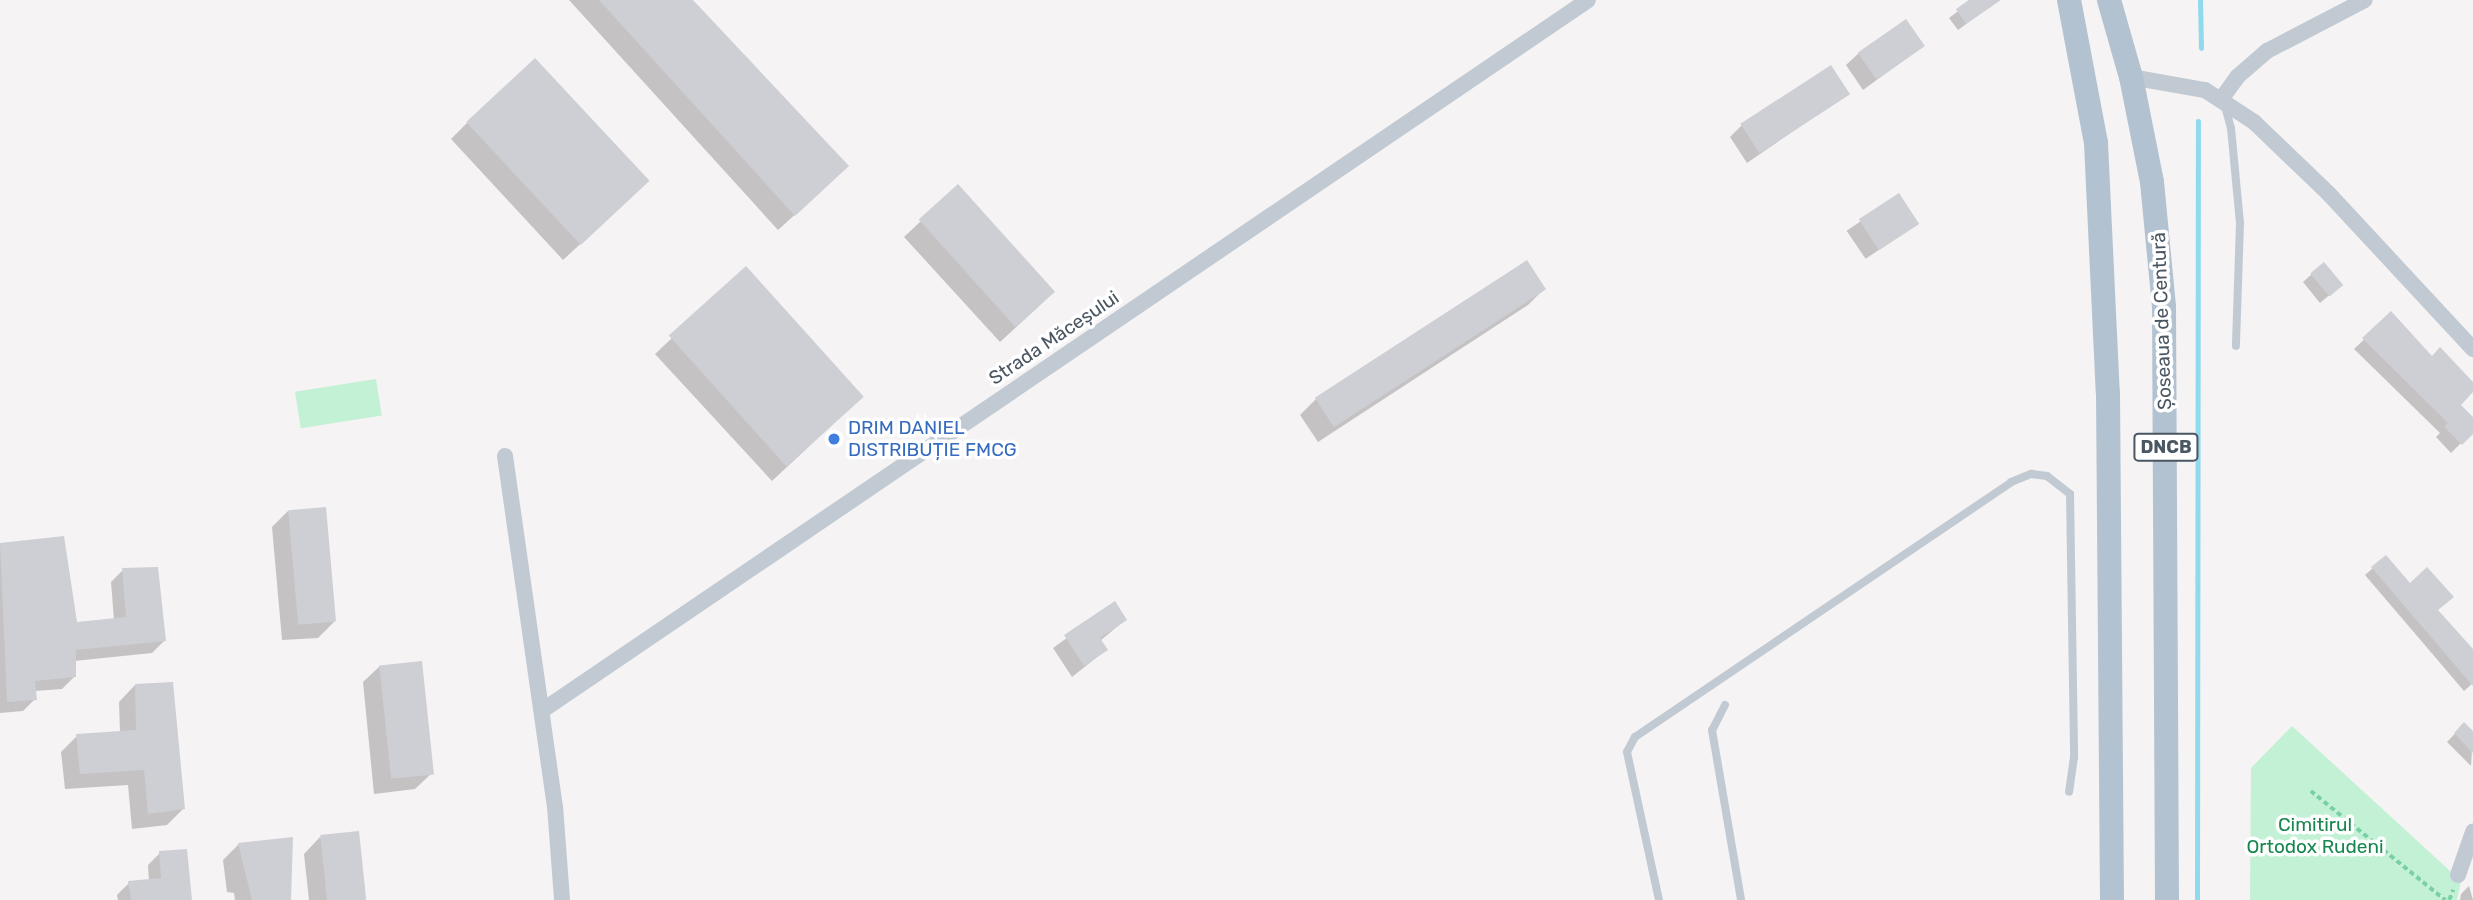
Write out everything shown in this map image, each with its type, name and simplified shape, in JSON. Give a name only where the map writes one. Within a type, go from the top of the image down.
[{"type":"main road","name":"DNCB","points":[[2069,0],[2096,143],[2108,393],[2112,900]]},
{"type":"main road","name":"Șoseaua de Centură","points":[[2109,0],[2131,77],[2152,182],[2164,307],[2167,900]]},
{"type":"street","name":"Strada Măceșului","points":[[542,710],[1588,0]]},
{"type":"street","points":[[2222,98],[2237,77],[2267,51],[2365,0]]},
{"type":"street","points":[[2131,77],[2205,90],[2222,98],[2286,150],[2473,349]]},
{"type":"street","points":[[505,456],[542,710],[562,900]]},
{"type":"street","points":[[2458,875],[2473,832]]},
{"type":"lane","points":[[2222,98],[2231,128],[2240,223],[2236,346]]},
{"type":"lane","points":[[1659,900],[1626,752],[1635,737],[2011,482],[2031,474],[2048,476],[2070,494],[2074,757],[2069,792]]},
{"type":"lane","points":[[1725,705],[1712,730],[1741,900]]},
{"type":"path","points":[[2311,791],[2445,900]]},
{"type":"green space","points":[[376,379],[382,416],[301,428],[295,392]]},
{"type":"green space","name":"Cimitirul Ortodox Rudeni","points":[[2292,726],[2461,881],[2457,900],[2250,900],[2251,768]]},
{"type":"building","points":[[599,0],[693,0],[849,166],[795,216]]},
{"type":"building","points":[[1969,0],[2001,0],[1966,24],[1956,9]]},
{"type":"building","points":[[1906,19],[1925,46],[1877,80],[1858,53]]},
{"type":"building","points":[[535,58],[650,181],[581,245],[466,122]]},
{"type":"building","points":[[1831,65],[1850,94],[1759,153],[1740,124]]},
{"type":"building","points":[[958,184],[1055,292],[1016,327],[919,219]]},
{"type":"building","points":[[1899,193],[1919,224],[1879,250],[1859,219]]},
{"type":"building","points":[[1527,260],[1546,289],[1334,427],[1315,398]]},
{"type":"building","points":[[2324,262],[2343,285],[2329,297],[2310,274]]},
{"type":"building","points":[[746,266],[864,397],[786,466],[669,336]]},
{"type":"building","points":[[2391,311],[2432,356],[2440,347],[2473,382],[2473,392],[2461,405],[2473,417],[2473,434],[2462,445],[2444,427],[2448,423],[2362,338]]},
{"type":"building","points":[[326,507],[336,622],[298,625],[288,510]]},
{"type":"building","points":[[64,536],[77,622],[126,617],[122,568],[158,567],[166,641],[76,650],[76,677],[35,681],[37,700],[7,702],[0,543]]},
{"type":"building","points":[[2386,555],[2410,583],[2427,567],[2454,597],[2438,610],[2473,649],[2473,686],[2371,567]]},
{"type":"building","points":[[1115,601],[1127,620],[1100,638],[1108,650],[1084,666],[1064,635]]},
{"type":"building","points":[[422,661],[434,774],[391,779],[379,665]]},
{"type":"building","points":[[173,682],[185,809],[148,814],[144,770],[80,774],[76,734],[136,730],[135,684]]},
{"type":"building","points":[[2464,722],[2473,731],[2473,753],[2454,733]]},
{"type":"building","points":[[359,831],[366,900],[327,900],[320,835]]},
{"type":"building","points":[[293,837],[291,900],[252,900],[238,843]]},
{"type":"building","points":[[187,849],[192,900],[131,900],[128,881],[161,878],[159,851]]},
{"type":"waterway","points":[[2200,0],[2201,48]]},
{"type":"waterway","points":[[2197,900],[2198,121]]},
{"type":"place","name":"DRIM DANIEL DISTRIBUȚIE FMCG","points":[[834,439]]}]
